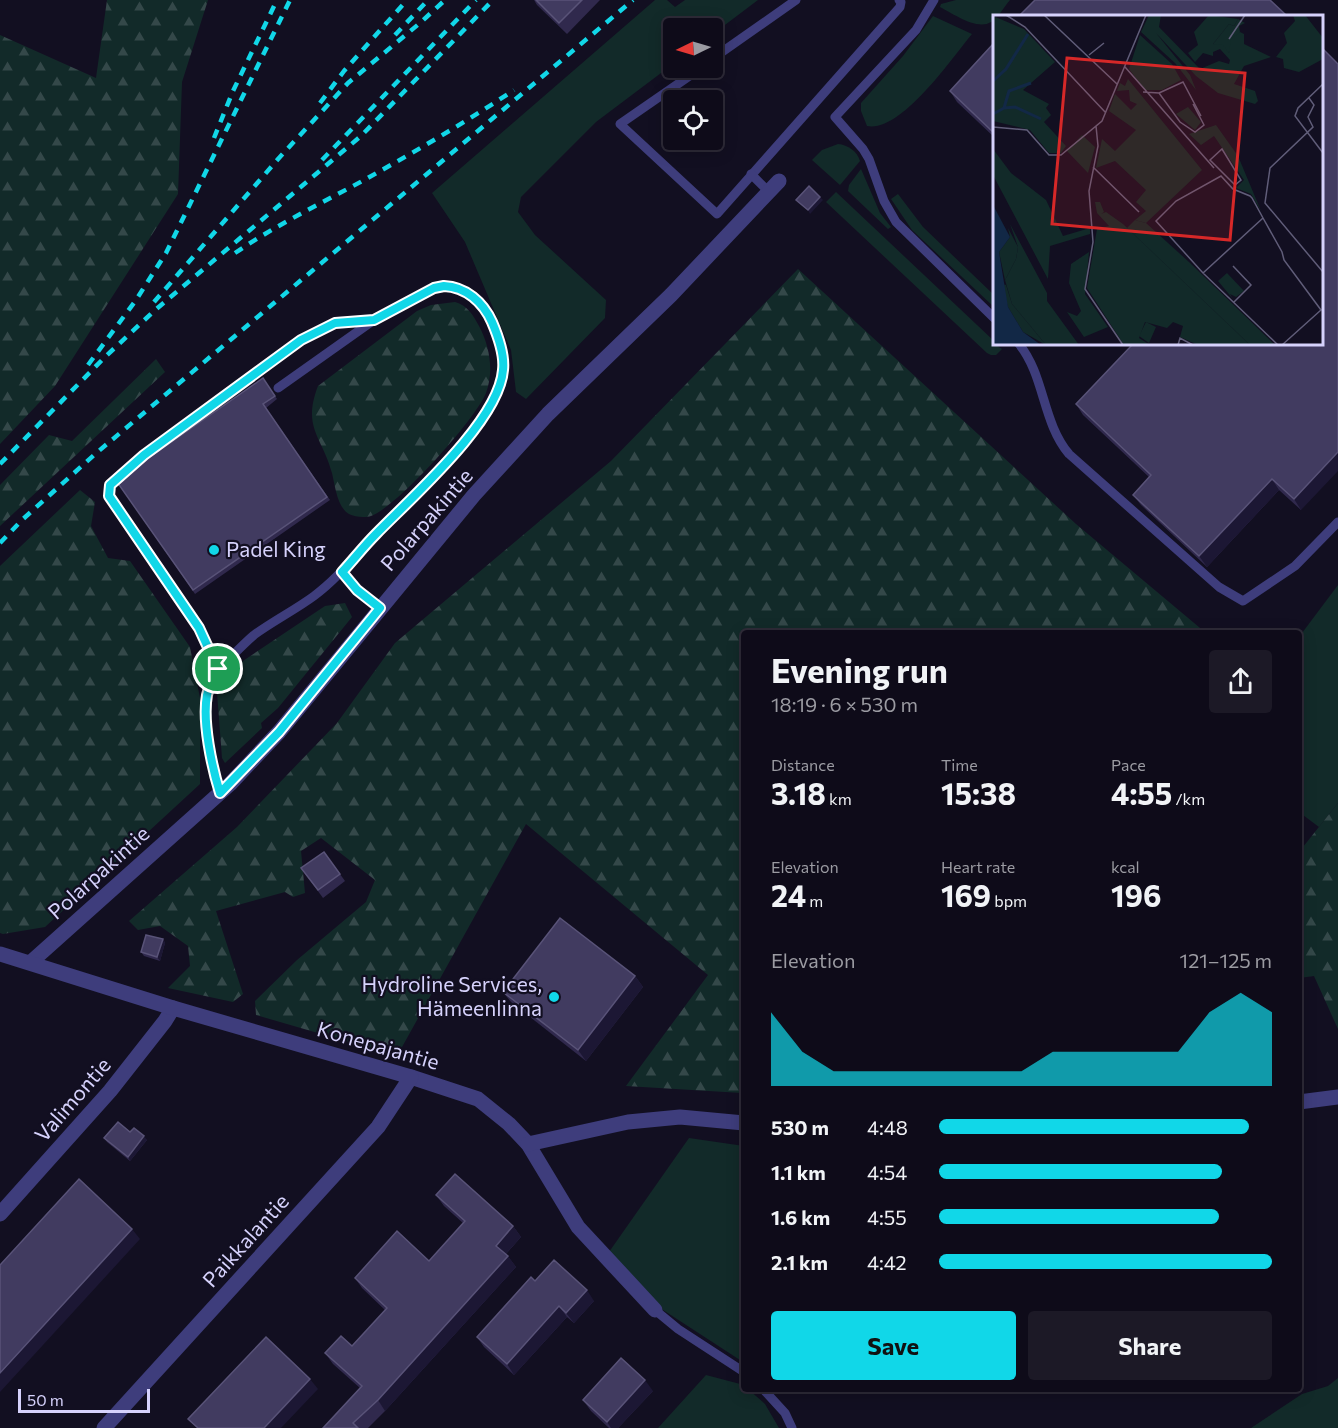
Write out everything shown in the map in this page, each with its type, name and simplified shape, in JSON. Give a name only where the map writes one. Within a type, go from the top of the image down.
[{"type":"street","name":"Polarpakintie","points":[[31,962],[220,793],[279,732],[474,495],[548,414],[671,295],[774,186]]},
{"type":"street","name":"Konepajantie","points":[[0,954],[478,1099],[509,1124],[528,1144],[578,1227],[656,1310]]},
{"type":"street","name":"Valimontie","points":[[0,1215],[110,1091],[173,1008]]},
{"type":"street","name":"Paikkalantie","points":[[104,1428],[378,1127],[411,1077]]},
{"type":"street","points":[[1302,1102],[1338,1097]]},
{"type":"street","points":[[528,1144],[628,1122],[680,1117],[741,1123]]},
{"type":"lane","points":[[723,51],[796,0]]},
{"type":"lane","points":[[686,78],[620,124],[717,214],[900,7],[899,0]]},
{"type":"lane","points":[[934,0],[912,35],[835,117],[869,159],[884,201],[896,222],[993,317]]},
{"type":"lane","points":[[751,174],[774,186]]},
{"type":"lane","points":[[220,793],[212,766],[206,713],[207,697],[218,669],[254,635],[314,596],[342,572],[432,478],[468,436],[490,408],[499,387],[503,370],[498,337],[489,315],[476,299],[455,286],[434,288],[374,320],[278,388]]},
{"type":"lane","points":[[218,669],[199,628],[109,496],[110,485],[144,455],[301,340],[335,323],[374,320]]},
{"type":"lane","points":[[1020,345],[1034,368],[1055,433],[1069,454],[1219,587],[1243,601],[1296,566],[1338,522]]},
{"type":"lane","points":[[342,572],[357,590],[380,608]]},
{"type":"lane","points":[[656,1310],[683,1333],[741,1370]]},
{"type":"lane","points":[[766,1392],[784,1413],[792,1428]]},
{"type":"green space","points":[[107,0],[208,0],[182,82],[178,194],[55,386],[0,444],[0,35],[96,78]]},
{"type":"green space","points":[[655,0],[667,0],[675,7],[685,0],[758,0],[723,26],[723,18],[663,18],[663,72],[596,122],[521,197],[518,212],[535,235],[606,300],[605,318],[526,399],[516,392],[511,350],[465,242],[432,193]]},
{"type":"green space","points":[[956,0],[1010,0],[999,15],[993,15],[993,21],[985,24],[965,20],[940,7],[941,4]]},
{"type":"green space","points":[[933,16],[972,34],[939,76],[910,106],[895,118],[880,125],[867,126],[861,111],[861,103],[903,56]]},
{"type":"green space","points":[[838,144],[852,149],[860,161],[840,185],[812,160],[822,150]]},
{"type":"green space","points":[[861,169],[880,213],[891,227],[888,229],[848,191],[849,185]]},
{"type":"green space","points":[[836,192],[993,340],[993,345],[1002,349],[996,355],[987,353],[826,202]]},
{"type":"green space","points":[[898,194],[923,227],[993,294],[993,306],[912,230],[891,199]]},
{"type":"green space","points":[[798,269],[1076,524],[1202,630],[741,630],[741,1093],[626,1086],[708,975],[526,824],[397,1056],[256,1015],[255,1001],[297,960],[366,902],[375,880],[321,838],[301,851],[305,893],[293,897],[285,892],[216,911],[243,994],[233,1002],[168,988],[190,966],[188,946],[160,926],[138,930],[129,921],[237,827],[337,723],[395,643],[611,461]]},
{"type":"green space","points":[[455,302],[463,305],[472,314],[486,342],[490,359],[490,376],[486,393],[479,406],[452,441],[398,497],[371,516],[360,517],[349,514],[339,501],[328,460],[315,431],[312,412],[318,386],[417,311],[431,305]]},
{"type":"green space","points":[[156,359],[165,372],[0,526],[0,485],[49,435],[72,441]]},
{"type":"green space","points":[[80,490],[95,502],[91,526],[108,558],[130,561],[190,647],[200,698],[200,784],[45,927],[3,934],[0,933],[0,566]]},
{"type":"green space","points":[[1338,585],[1338,803],[1319,827],[1302,814],[1302,633]]},
{"type":"green space","points":[[345,603],[352,617],[278,708],[261,723],[262,728],[225,763],[222,758],[216,679],[325,606]]},
{"type":"green space","points":[[1338,803],[1338,1029],[1314,976],[1302,978],[1302,848]]},
{"type":"green space","points":[[689,1138],[741,1146],[741,1359],[660,1308],[609,1252]]},
{"type":"green space","points":[[706,1375],[741,1384],[741,1392],[751,1392],[765,1404],[779,1428],[658,1428]]},
{"type":"green space","points":[[1338,1378],[1338,1428],[1251,1428],[1302,1394],[1328,1386]]},
{"type":"building","points":[[536,0],[582,0],[559,23]]},
{"type":"building","points":[[1035,0],[1270,0],[1286,15],[1020,15]]},
{"type":"building","points":[[993,44],[993,132],[950,91]]},
{"type":"building","points":[[1323,49],[1338,64],[1338,452],[1294,499],[1272,479],[1199,556],[1133,495],[1151,475],[1076,404],[1132,345],[1323,345]]},
{"type":"building","points":[[809,186],[820,197],[808,210],[796,200]]},
{"type":"building","points":[[263,378],[275,396],[263,404],[327,497],[193,590],[117,482]]},
{"type":"building","points":[[324,852],[340,874],[318,890],[301,868]]},
{"type":"building","points":[[560,918],[635,976],[578,1050],[503,992]]},
{"type":"building","points":[[146,935],[163,939],[157,957],[141,952]]},
{"type":"building","points":[[118,1122],[130,1132],[134,1128],[144,1136],[128,1157],[104,1138]]},
{"type":"building","points":[[455,1174],[513,1226],[496,1246],[508,1256],[378,1400],[353,1423],[358,1428],[323,1428],[362,1386],[325,1353],[341,1336],[352,1346],[387,1308],[355,1278],[397,1231],[429,1261],[465,1221],[436,1195]]},
{"type":"building","points":[[79,1179],[132,1229],[0,1373],[0,1265]]},
{"type":"building","points":[[554,1260],[587,1290],[566,1313],[559,1306],[507,1364],[477,1337],[531,1277],[535,1281]]},
{"type":"building","points":[[266,1337],[310,1379],[264,1428],[198,1428],[188,1419]]},
{"type":"building","points":[[621,1358],[645,1380],[607,1422],[583,1400]]},
{"type":"railway","points":[[214,138],[233,91],[277,0]]},
{"type":"railway","points":[[88,365],[136,300],[166,253],[290,0]]},
{"type":"railway","points":[[320,103],[344,71],[407,0]]},
{"type":"railway","points":[[395,35],[428,0]]},
{"type":"railway","points":[[154,302],[279,158],[348,83],[445,0]]},
{"type":"railway","points":[[322,160],[476,0]]},
{"type":"railway","points":[[0,464],[104,358],[154,311],[361,136],[493,0]]},
{"type":"railway","points":[[0,543],[94,455],[633,0]]},
{"type":"railway","points":[[235,253],[422,147],[514,90]]},
{"type":"place","name":"Padel King","points":[[214,550]]},
{"type":"place","name":"Hydroline Services, Hämeenlinna","points":[[554,997]]},
{"type":"route","points":[[455,286],[464,290],[476,299],[489,315],[498,337],[503,370],[490,408],[432,478],[342,572],[357,590],[380,608],[279,732],[220,793],[212,766],[206,713],[207,697],[218,669],[199,628],[109,496],[110,485],[144,455],[301,340],[335,323],[374,320],[434,288],[455,286]]}]
